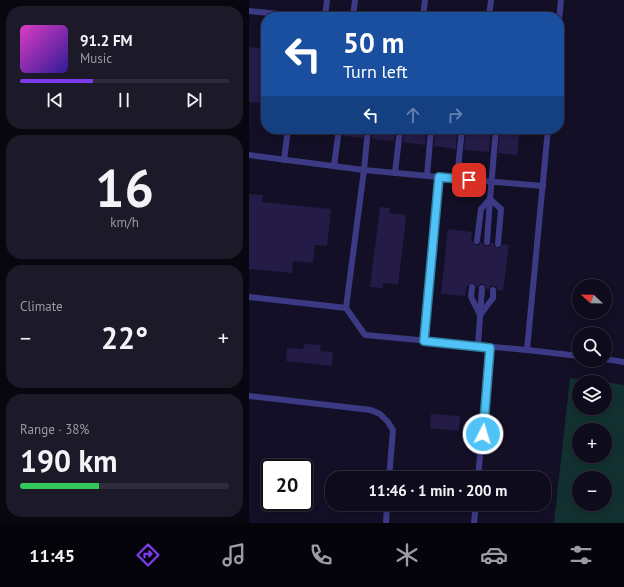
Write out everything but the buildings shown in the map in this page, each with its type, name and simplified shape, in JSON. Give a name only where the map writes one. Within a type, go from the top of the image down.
[{"type":"lane","points":[[326,12],[327,0]]},
{"type":"lane","points":[[354,12],[355,0]]},
{"type":"lane","points":[[424,12],[425,0]]},
{"type":"lane","points":[[490,12],[491,0]]},
{"type":"lane","points":[[560,12],[561,0]]},
{"type":"lane","points":[[249,11],[261,12]]},
{"type":"lane","points":[[284,160],[287,134]]},
{"type":"lane","points":[[334,166],[338,134]]},
{"type":"lane","points":[[368,134],[346,308],[365,335],[572,355]]},
{"type":"lane","points":[[395,173],[399,134]]},
{"type":"lane","points":[[427,176],[431,134]]},
{"type":"lane","points":[[457,179],[462,134]]},
{"type":"lane","points":[[487,242],[496,134]]},
{"type":"lane","points":[[527,350],[548,134]]},
{"type":"lane","points":[[249,154],[364,170],[543,186]]},
{"type":"lane","points":[[424,341],[439,177]]},
{"type":"lane","points":[[477,241],[481,209],[490,199]]},
{"type":"lane","points":[[490,199],[501,209],[498,244]]},
{"type":"lane","points":[[472,287],[471,297],[480,315]]},
{"type":"lane","points":[[478,346],[482,288]]},
{"type":"lane","points":[[480,315],[493,298],[493,290]]},
{"type":"lane","points":[[249,297],[346,308]]},
{"type":"lane","points":[[479,471],[490,348]]},
{"type":"lane","points":[[612,360],[624,362]]},
{"type":"lane","points":[[249,396],[371,410],[380,414],[393,430],[389,471]]},
{"type":"lane","points":[[386,523],[387,511]]},
{"type":"lane","points":[[473,523],[475,511]]},
{"type":"green space","points":[[570,378],[572,378],[572,415],[612,415],[612,383],[624,385],[624,523],[554,523]]},
{"type":"route","points":[[469,180],[439,177],[424,341],[490,348],[483,434]]}]
